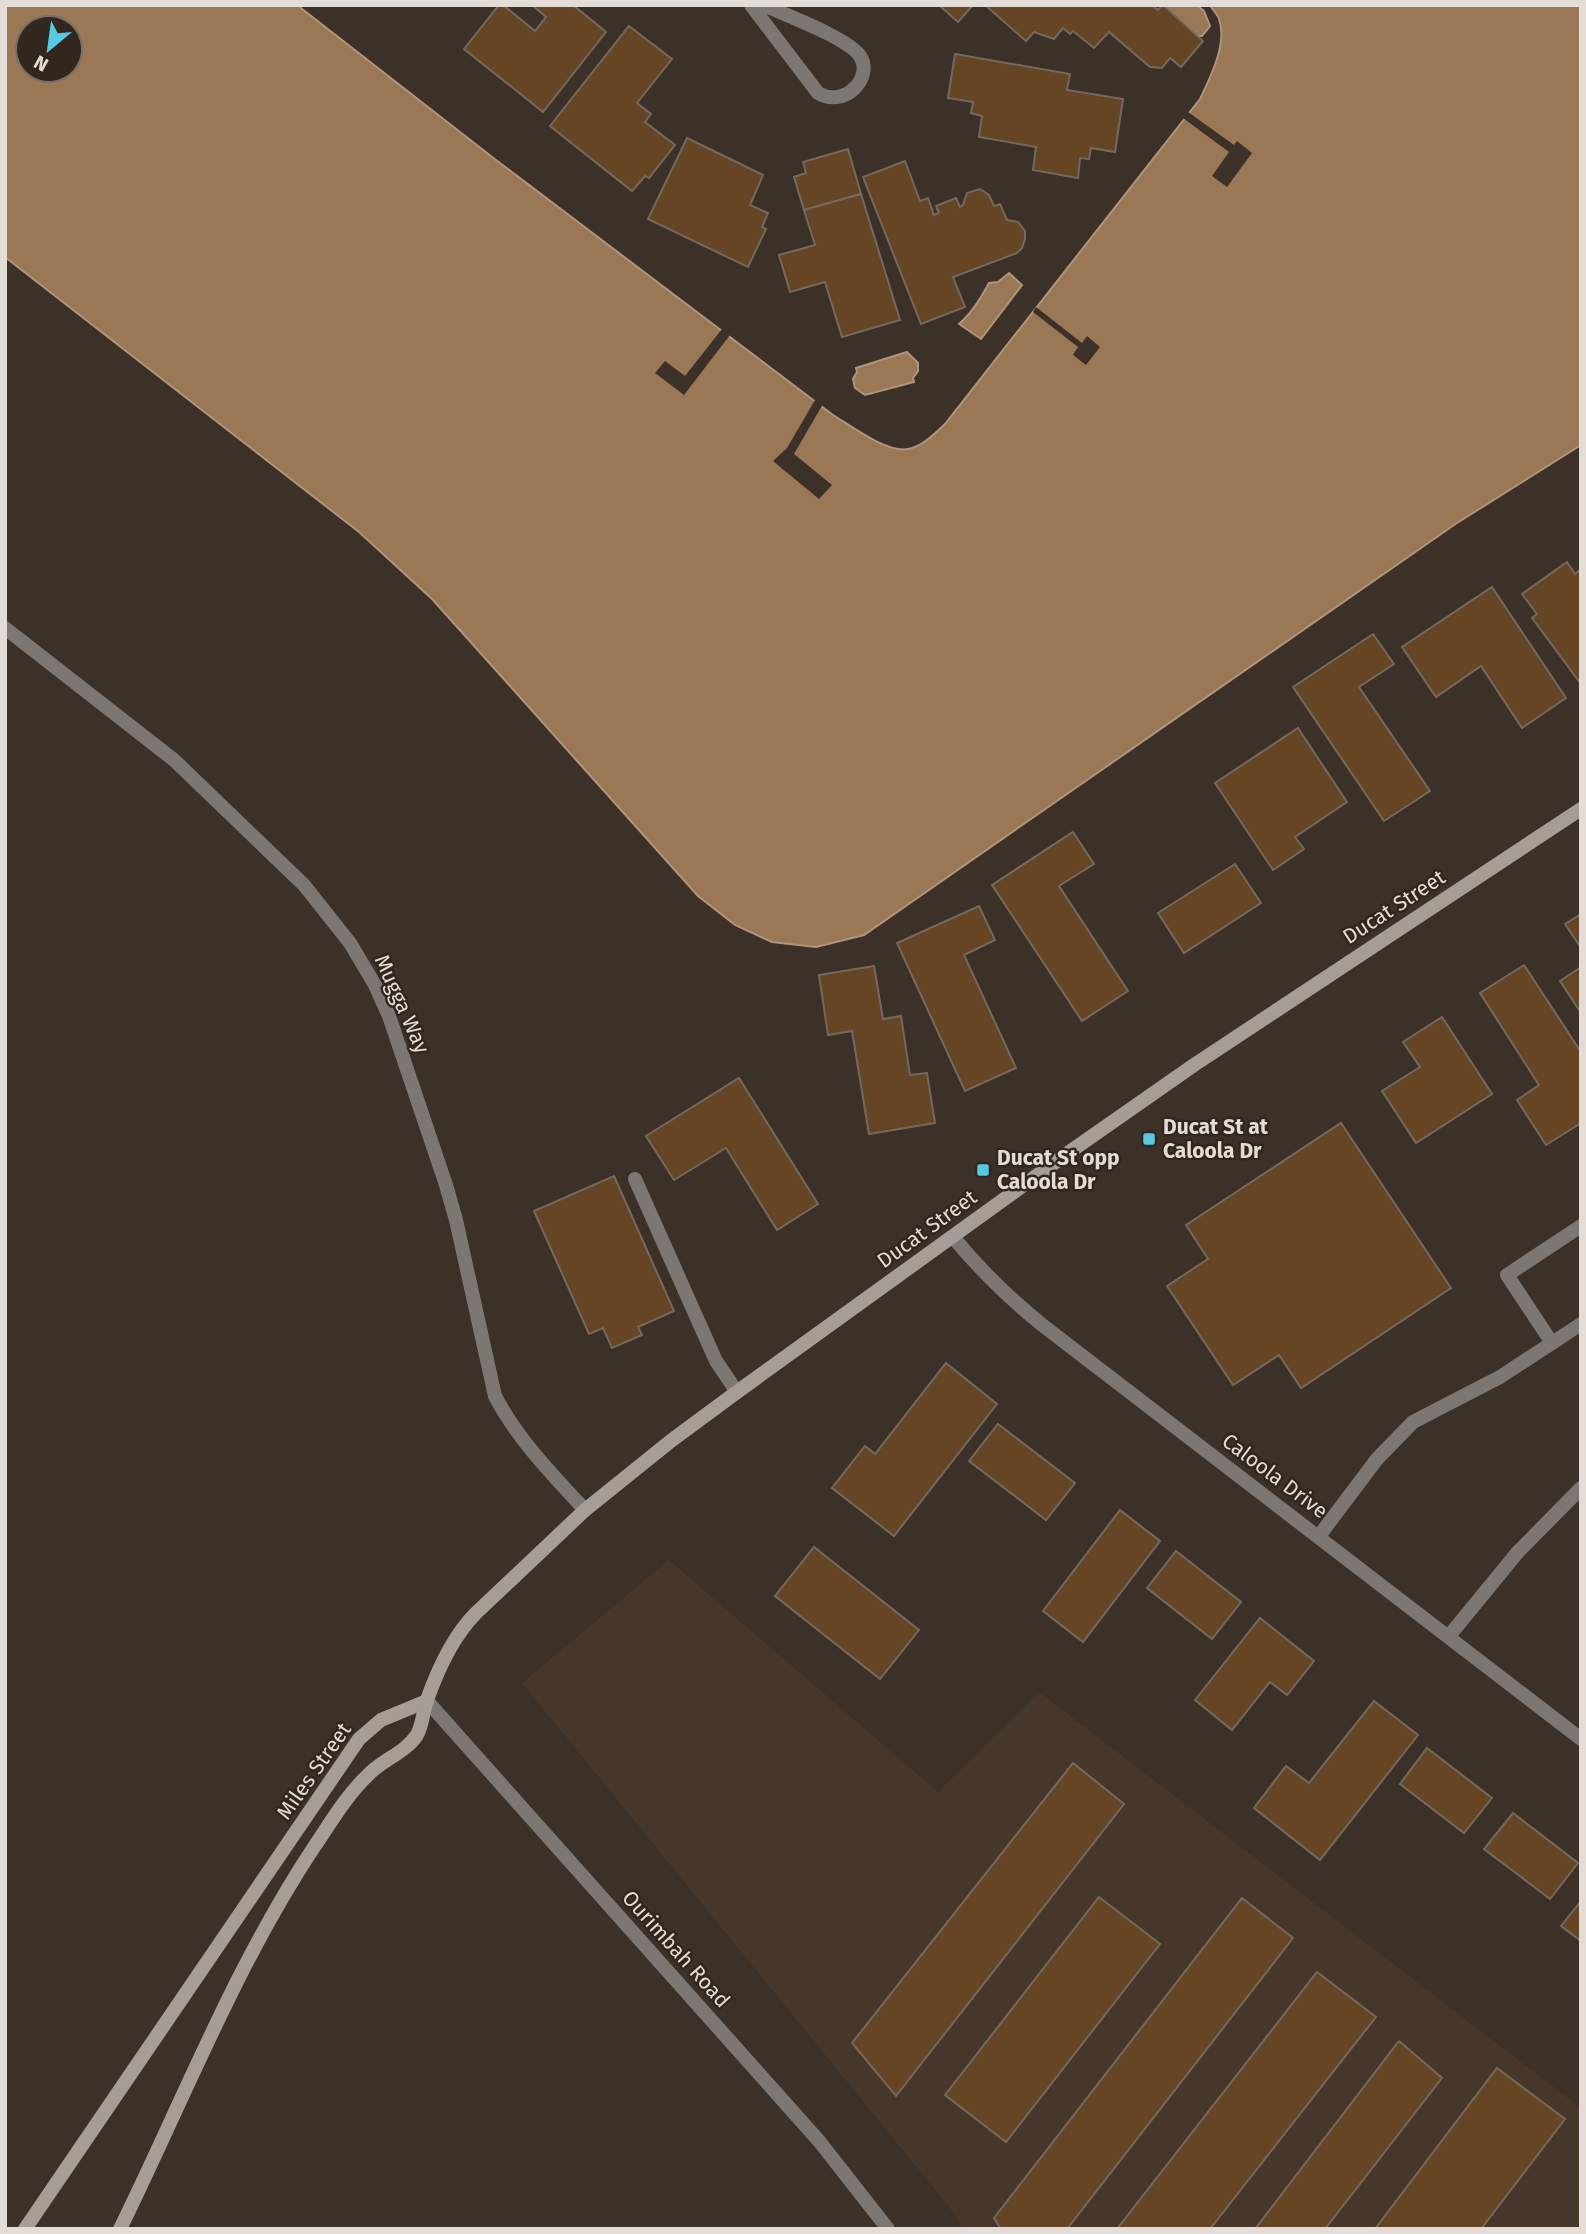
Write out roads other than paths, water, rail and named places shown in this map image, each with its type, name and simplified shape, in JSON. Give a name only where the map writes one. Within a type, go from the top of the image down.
[{"type":"street","points":[[751,5],[818,93],[827,99],[848,95],[860,80],[864,67],[860,55],[845,43],[764,5]]},
{"type":"street","name":"Mugga Way","points":[[5,628],[174,760],[304,885],[350,943],[375,985],[389,1016],[433,1145],[456,1220],[495,1396],[508,1422],[524,1443],[585,1510]]},
{"type":"street","name":"Ducat Street","points":[[427,1700],[464,1624],[585,1510],[672,1440],[1194,1065],[1581,809]]},
{"type":"street","points":[[635,1178],[716,1361],[737,1392]]},
{"type":"street","points":[[1552,1343],[1507,1275],[1581,1226]]},
{"type":"street","name":"Caloola Drive","points":[[953,1237],[977,1267],[1017,1305],[1581,1739]]},
{"type":"street","points":[[1319,1536],[1377,1460],[1413,1422],[1500,1377],[1581,1324]]},
{"type":"street","points":[[1449,1636],[1517,1553],[1581,1488]]},
{"type":"street","name":"Miles Street","points":[[25,2229],[359,1739],[381,1720],[427,1700]]},
{"type":"street","name":"Miles Street","points":[[120,2229],[220,2015],[265,1927],[313,1849],[355,1788],[376,1767],[414,1738],[421,1726],[427,1700]]},
{"type":"street","name":"Ourimbah Road","points":[[427,1700],[819,2141],[888,2229]]},
{"type":"place","name":"Ducat St at Caloola Dr","points":[[1149,1139]]},
{"type":"place","name":"Ducat St opp Caloola Dr","points":[[983,1170]]}]
